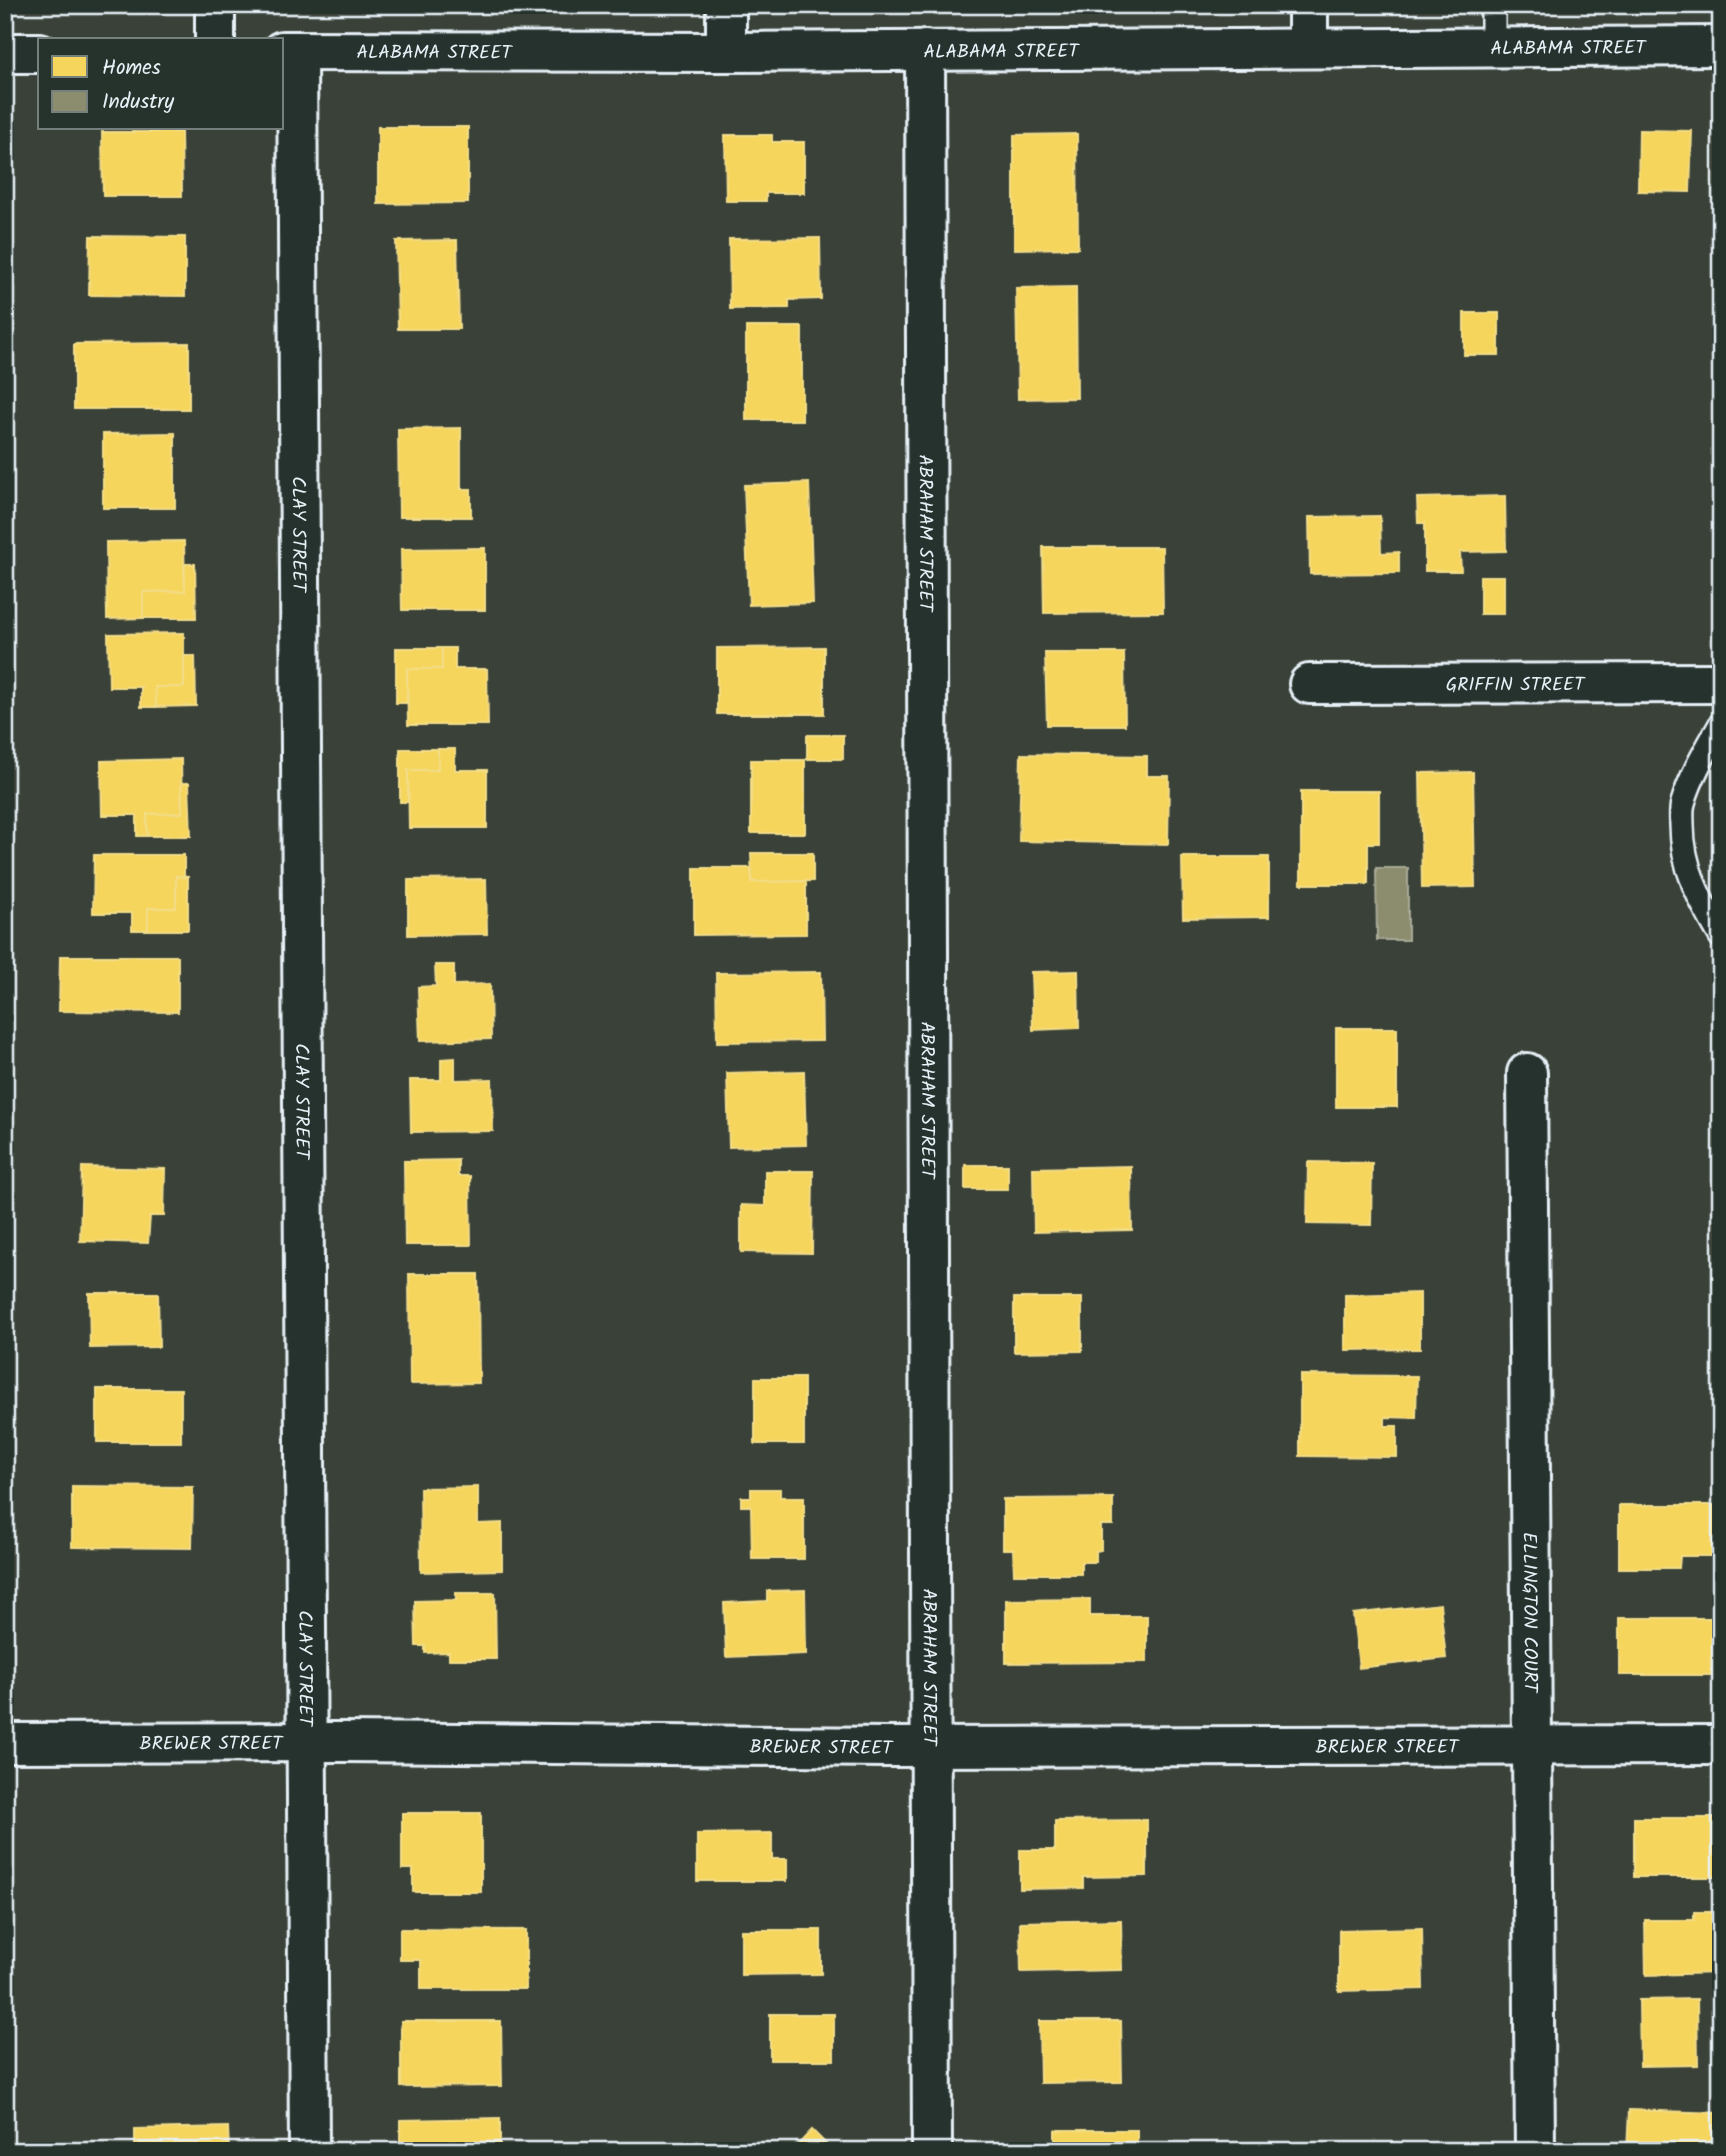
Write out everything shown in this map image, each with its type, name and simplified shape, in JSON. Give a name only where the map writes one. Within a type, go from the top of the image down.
[{"type":"street","points":[[215,5],[215,38]]},
{"type":"street","points":[[726,5],[726,52]]},
{"type":"street","points":[[1308,5],[1308,48]]},
{"type":"street","name":"ALABAMA STREET","points":[[289,51],[726,52],[1721,46]]},
{"type":"street","name":"ABRAHAM STREET","points":[[925,50],[932,2151]]},
{"type":"street","name":"CLAY STREET","points":[[289,51],[309,2151]]},
{"type":"street","points":[[5,53],[38,52]]},
{"type":"street","name":"GRIFFIN STREET","points":[[1309,684],[1721,683]]},
{"type":"street","name":"ELLINGTON COURT","points":[[1527,1073],[1535,2151]]},
{"type":"street","name":"BREWER STREET","points":[[5,1743],[306,1742],[931,1747],[1721,1745]]},
{"type":"lane","points":[[1493,5],[1493,47]]},
{"type":"lane","points":[[1721,724],[1697,767],[1682,805],[1682,841],[1689,876],[1703,907],[1721,936]]},
{"type":"building: Homes","points":[[378,127],[468,127],[468,203],[378,204]]},
{"type":"building: Homes","points":[[1639,130],[1692,131],[1690,192],[1638,191]]},
{"type":"building: Homes","points":[[102,132],[181,132],[182,196],[103,196]]},
{"type":"building: Homes","points":[[1077,134],[1078,248],[1014,249],[1014,135]]},
{"type":"building: Homes","points":[[725,135],[772,135],[772,142],[804,142],[804,193],[766,193],[766,201],[726,201]]},
{"type":"building: Homes","points":[[90,236],[185,237],[185,296],[89,295]]},
{"type":"building: Homes","points":[[820,238],[821,299],[789,300],[789,308],[730,309],[729,239]]},
{"type":"building: Homes","points":[[457,240],[459,329],[398,329],[396,241]]},
{"type":"building: Homes","points":[[1076,287],[1077,398],[1018,399],[1016,288]]},
{"type":"building: Homes","points":[[1464,313],[1499,313],[1499,355],[1464,355]]},
{"type":"building: Homes","points":[[746,327],[802,327],[802,420],[746,420]]},
{"type":"building: Homes","points":[[189,343],[189,409],[74,409],[74,344]]},
{"type":"building: Homes","points":[[461,428],[461,489],[471,489],[471,517],[399,517],[398,429]]},
{"type":"building: Homes","points":[[175,433],[175,508],[103,508],[103,434]]},
{"type":"building: Homes","points":[[809,483],[813,603],[749,605],[744,485]]},
{"type":"building: Homes","points":[[1505,496],[1506,551],[1460,552],[1461,571],[1425,571],[1425,523],[1418,523],[1417,498]]},
{"type":"building: Homes","points":[[1380,516],[1381,553],[1399,552],[1399,573],[1310,574],[1309,517]]},
{"type":"building: Homes","points":[[184,541],[185,591],[143,592],[143,618],[107,619],[106,542]]},
{"type":"building: Homes","points":[[1043,547],[1162,547],[1163,612],[1044,613]]},
{"type":"building: Homes","points":[[485,548],[485,610],[402,610],[401,549]]},
{"type":"building: Homes","points":[[184,564],[195,564],[196,618],[143,618],[143,592],[185,591]]},
{"type":"building: Homes","points":[[1480,576],[1504,576],[1504,614],[1480,614]]},
{"type":"building: Homes","points":[[184,633],[184,687],[155,687],[156,707],[141,707],[141,687],[109,687],[108,634]]},
{"type":"building: Homes","points":[[824,647],[824,714],[717,714],[717,648]]},
{"type":"building: Homes","points":[[396,648],[442,648],[442,669],[407,669],[407,703],[396,703]]},
{"type":"building: Homes","points":[[442,648],[455,648],[455,669],[487,669],[488,725],[408,725],[407,669],[442,669]]},
{"type":"building: Homes","points":[[1045,653],[1124,653],[1125,725],[1047,725]]},
{"type":"building: Homes","points":[[184,656],[195,656],[196,706],[156,707],[155,687],[184,687]]},
{"type":"building: Homes","points":[[807,735],[843,735],[843,759],[807,759]]},
{"type":"building: Homes","points":[[400,749],[438,749],[438,770],[408,770],[408,802],[400,802]]},
{"type":"building: Homes","points":[[438,749],[455,749],[455,770],[487,770],[487,828],[409,828],[408,770],[438,770]]},
{"type":"building: Homes","points":[[1021,754],[1147,756],[1147,776],[1169,776],[1168,844],[1019,841]]},
{"type":"building: Homes","points":[[181,759],[182,813],[147,814],[147,836],[137,836],[137,815],[102,815],[101,761]]},
{"type":"building: Homes","points":[[751,760],[805,760],[805,833],[751,833]]},
{"type":"building: Homes","points":[[1473,772],[1475,887],[1422,888],[1420,773]]},
{"type":"building: Homes","points":[[181,783],[189,783],[191,836],[147,836],[147,814],[182,813]]},
{"type":"building: Homes","points":[[1301,791],[1379,791],[1379,843],[1368,843],[1368,884],[1301,884]]},
{"type":"building: Homes","points":[[751,853],[813,853],[813,881],[752,882]]},
{"type":"building: Homes","points":[[94,855],[184,855],[184,877],[176,876],[176,908],[148,908],[148,930],[132,930],[132,913],[93,913]]},
{"type":"building: Homes","points":[[1182,857],[1269,857],[1269,917],[1183,918]]},
{"type":"building: Homes","points":[[694,868],[751,868],[752,882],[806,881],[806,934],[694,935]]},
{"type":"building: Homes","points":[[176,876],[188,877],[188,930],[148,930],[148,908],[176,908]]},
{"type":"building: Homes","points":[[486,879],[487,934],[408,935],[408,880]]},
{"type":"building: Homes","points":[[60,956],[178,956],[178,1012],[59,1011]]},
{"type":"building: Homes","points":[[435,965],[454,965],[454,985],[490,984],[491,1039],[420,1041],[418,987],[436,986]]},
{"type":"building: Homes","points":[[1078,971],[1079,1028],[1033,1030],[1031,972]]},
{"type":"building: Homes","points":[[821,972],[822,1041],[717,1042],[716,973]]},
{"type":"building: Homes","points":[[1336,1028],[1397,1028],[1397,1107],[1336,1107]]},
{"type":"building: Homes","points":[[455,1058],[455,1080],[492,1079],[493,1131],[411,1132],[410,1080],[441,1080],[441,1059]]},
{"type":"building: Homes","points":[[804,1071],[806,1145],[729,1147],[727,1073]]},
{"type":"building: Homes","points":[[458,1160],[458,1176],[470,1176],[471,1245],[405,1245],[404,1161]]},
{"type":"building: Homes","points":[[1308,1162],[1372,1163],[1371,1225],[1307,1224]]},
{"type":"building: Homes","points":[[965,1165],[1008,1165],[1008,1189],[965,1189]]},
{"type":"building: Homes","points":[[1131,1166],[1132,1230],[1034,1232],[1033,1168]]},
{"type":"building: Homes","points":[[82,1167],[165,1169],[164,1216],[150,1216],[148,1243],[80,1241]]},
{"type":"building: Homes","points":[[765,1171],[813,1171],[812,1253],[741,1252],[741,1205],[765,1206]]},
{"type":"building: Homes","points":[[409,1274],[478,1274],[479,1383],[410,1384]]},
{"type":"building: Homes","points":[[89,1293],[158,1293],[159,1347],[90,1348]]},
{"type":"building: Homes","points":[[1420,1293],[1420,1349],[1345,1350],[1345,1295]]},
{"type":"building: Homes","points":[[1014,1298],[1082,1298],[1082,1351],[1014,1352]]},
{"type":"building: Homes","points":[[1300,1375],[1417,1376],[1416,1418],[1385,1417],[1385,1426],[1397,1426],[1397,1457],[1300,1456]]},
{"type":"building: Homes","points":[[755,1378],[804,1378],[804,1444],[755,1444]]},
{"type":"building: Homes","points":[[97,1389],[181,1389],[181,1442],[97,1442]]},
{"type":"building: Homes","points":[[72,1486],[193,1487],[192,1548],[72,1547]]},
{"type":"building: Homes","points":[[478,1487],[478,1524],[502,1523],[502,1570],[421,1572],[420,1488]]},
{"type":"building: Homes","points":[[751,1489],[780,1489],[780,1497],[804,1497],[804,1559],[752,1559],[751,1506],[741,1506],[741,1497],[751,1497]]},
{"type":"building: Homes","points":[[1113,1498],[1113,1525],[1101,1525],[1101,1550],[1096,1551],[1096,1562],[1081,1562],[1081,1574],[1014,1574],[1013,1549],[1003,1549],[1003,1499]]},
{"type":"building: Homes","points":[[1619,1505],[1721,1505],[1721,1556],[1680,1556],[1679,1568],[1619,1568]]},
{"type":"building: Homes","points":[[805,1590],[806,1654],[726,1657],[724,1603],[767,1601],[767,1591]]},
{"type":"building: Homes","points":[[456,1593],[495,1593],[496,1659],[449,1659],[449,1652],[425,1653],[425,1646],[416,1646],[415,1601],[456,1600]]},
{"type":"building: Homes","points":[[1090,1599],[1090,1616],[1147,1616],[1147,1662],[1006,1663],[1006,1600]]},
{"type":"building: Homes","points":[[1440,1604],[1446,1658],[1359,1668],[1353,1614]]},
{"type":"building: Homes","points":[[1619,1618],[1721,1618],[1721,1675],[1619,1675]]},
{"type":"building: Homes","points":[[402,1813],[481,1813],[481,1892],[413,1892],[413,1869],[402,1869]]},
{"type":"building: Homes","points":[[1634,1818],[1721,1818],[1721,1877],[1634,1877]]},
{"type":"building: Homes","points":[[1147,1820],[1147,1876],[1083,1877],[1083,1888],[1020,1889],[1020,1850],[1055,1850],[1055,1821]]},
{"type":"building: Homes","points":[[772,1833],[772,1859],[787,1859],[787,1881],[697,1881],[697,1834]]},
{"type":"building: Homes","points":[[1694,1912],[1721,1912],[1721,1973],[1646,1975],[1645,1920],[1694,1920]]},
{"type":"building: Homes","points":[[1121,1920],[1122,1970],[1021,1972],[1020,1922]]},
{"type":"building: Homes","points":[[1422,1928],[1423,1989],[1339,1991],[1339,1930]]},
{"type":"building: Homes","points":[[400,1929],[526,1930],[526,1989],[421,1989],[421,1960],[400,1960]]},
{"type":"building: Homes","points":[[741,1930],[821,1930],[821,1974],[741,1975]]},
{"type":"building: Homes","points":[[1697,1999],[1698,2065],[1640,2066],[1639,2000]]},
{"type":"building: Homes","points":[[770,2014],[834,2014],[834,2060],[770,2060]]},
{"type":"building: Homes","points":[[401,2021],[501,2021],[502,2086],[401,2087]]},
{"type":"building: Homes","points":[[1039,2021],[1121,2021],[1122,2082],[1040,2083]]},
{"type":"building: Homes","points":[[1629,2110],[1721,2113],[1721,2151],[1627,2151]]},
{"type":"building: Homes","points":[[500,2118],[500,2151],[400,2151],[400,2120]]},
{"type":"building: Homes","points":[[228,2127],[229,2151],[135,2151],[135,2129]]},
{"type":"building: Homes","points":[[812,2130],[833,2151],[792,2151]]},
{"type":"building: Homes","points":[[1055,2130],[1137,2130],[1137,2151],[1055,2151]]},
{"type":"building: Industry","points":[[1376,868],[1408,868],[1408,940],[1377,940]]}]
